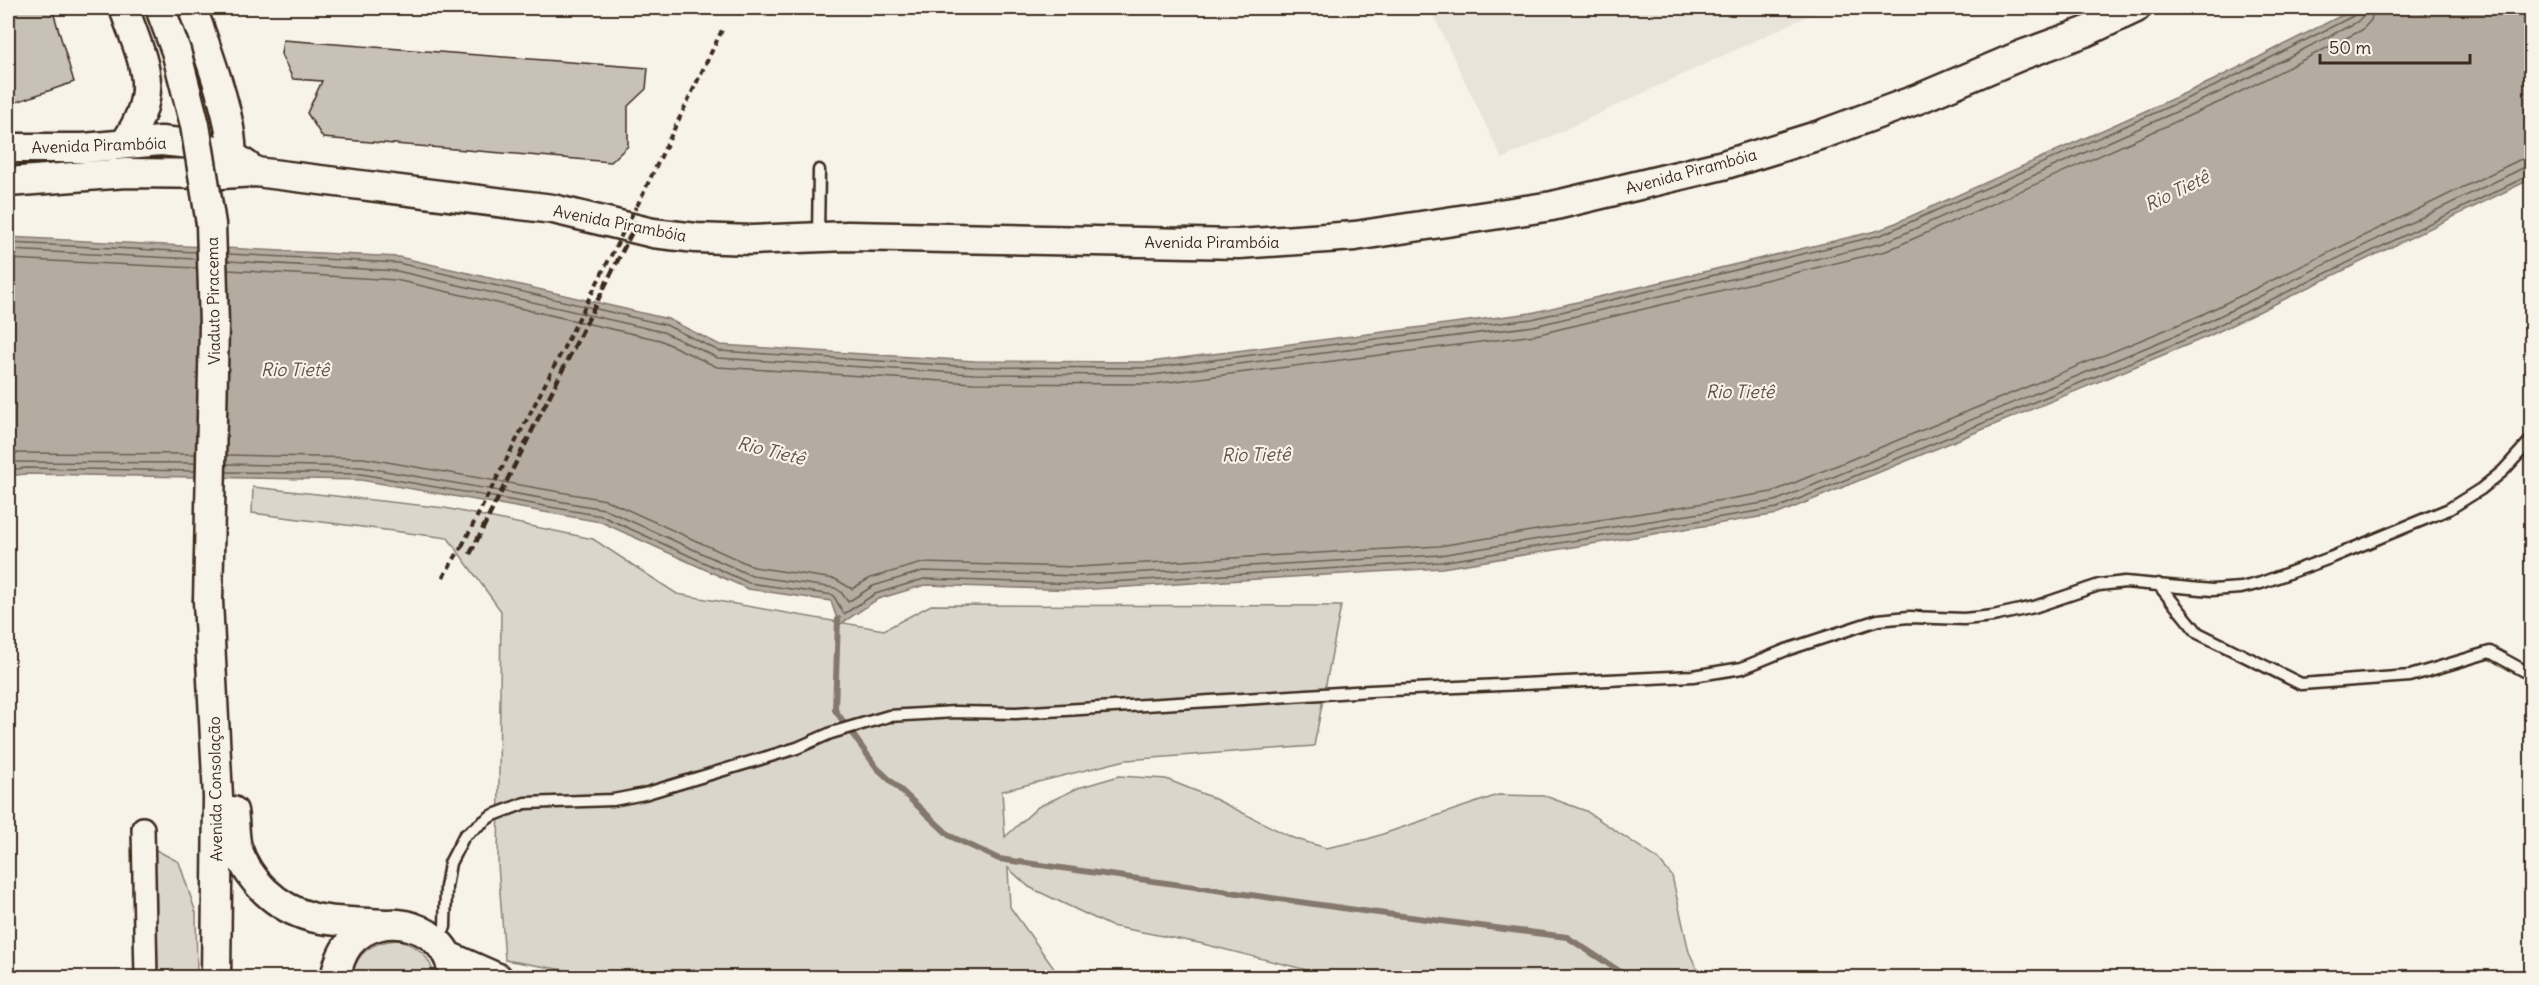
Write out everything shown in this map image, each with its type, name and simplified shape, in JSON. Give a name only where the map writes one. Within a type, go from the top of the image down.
[{"type":"main road","points":[[124,8],[147,82],[144,112],[125,143]]},
{"type":"main road","name":"Viaduto Piracema","points":[[160,8],[176,51],[195,125],[211,224],[214,325],[208,601]]},
{"type":"main road","points":[[192,8],[222,96],[227,165]]},
{"type":"main road","name":"Avenida Pirambóia","points":[[8,148],[84,148],[161,141],[191,144],[227,165],[256,172],[553,209],[602,222],[685,237],[751,240],[848,236],[1239,244],[1355,236],[1552,206],[1723,165],[1822,134],[1918,99],[2022,55],[2085,32],[2136,8]]},
{"type":"main road","name":"Avenida Pirambóia","points":[[8,182],[227,165]]},
{"type":"main road","name":"Avenida Consolação","points":[[208,601],[218,797],[216,978]]},
{"type":"main road","points":[[216,753],[230,774],[237,846],[251,875],[277,902],[290,910],[314,918],[385,924],[404,923],[422,929],[446,958],[498,978]]},
{"type":"main road","points":[[335,978],[339,960],[350,943],[365,930],[385,924]]},
{"type":"street","points":[[143,828],[146,978]]},
{"type":"lane","points":[[818,238],[819,170]]},
{"type":"lane","points":[[446,958],[446,887],[450,863],[464,836],[491,816],[525,803],[613,800],[644,794],[797,748],[831,733],[889,716],[1016,713],[1415,688],[1693,676],[1742,668],[1796,646],[1878,620],[1909,617],[1964,619],[1993,616],[2034,607],[2099,585],[2125,582],[2212,590],[2241,588],[2330,558],[2449,509],[2481,489],[2503,471],[2532,439]]},
{"type":"lane","points":[[2158,584],[2198,633],[2301,684],[2410,676],[2490,652],[2532,675]]},
{"type":"path","points":[[443,577],[462,546],[636,207],[723,28]]},
{"type":"shaded area","points":[[1430,8],[1825,8],[1502,159]]},
{"type":"shaded area","points":[[253,487],[445,508],[593,539],[677,594],[884,630],[931,605],[1341,606],[1314,746],[1126,760],[1002,791],[1005,837],[1038,807],[1078,788],[1119,776],[1166,779],[1211,797],[1293,838],[1326,848],[1368,839],[1498,795],[1545,796],[1586,811],[1658,859],[1672,876],[1689,952],[1701,977],[1335,977],[1199,943],[1111,926],[1029,887],[1008,868],[1010,907],[1060,977],[611,978],[505,960],[498,864],[501,611],[448,538],[252,513]]},
{"type":"shaded area","points":[[154,849],[179,862],[196,913],[197,977],[155,977]]},
{"type":"shaded area","points":[[398,940],[412,945],[427,958],[435,978],[351,978],[357,961],[367,950],[381,943]]},
{"type":"water","name":"Rio Tietê","points":[[2356,8],[2531,8],[2531,179],[2209,336],[1778,514],[1442,568],[1078,590],[925,585],[878,599],[839,625],[831,601],[748,589],[601,522],[361,480],[26,474],[8,476],[8,237],[399,257],[668,319],[720,345],[975,361],[1150,362],[1531,313],[1880,230],[2212,81]]},
{"type":"building","points":[[8,8],[52,8],[74,82],[8,105]]},
{"type":"building","points":[[283,40],[648,68],[646,89],[628,106],[628,146],[611,162],[323,138],[307,113],[322,81],[293,79],[281,54]]},
{"type":"waterway","points":[[838,619],[835,710],[877,768],[950,836],[999,859],[1363,911],[1567,937],[1630,978]]},
{"type":"railway","points":[[470,554],[637,222]]}]
